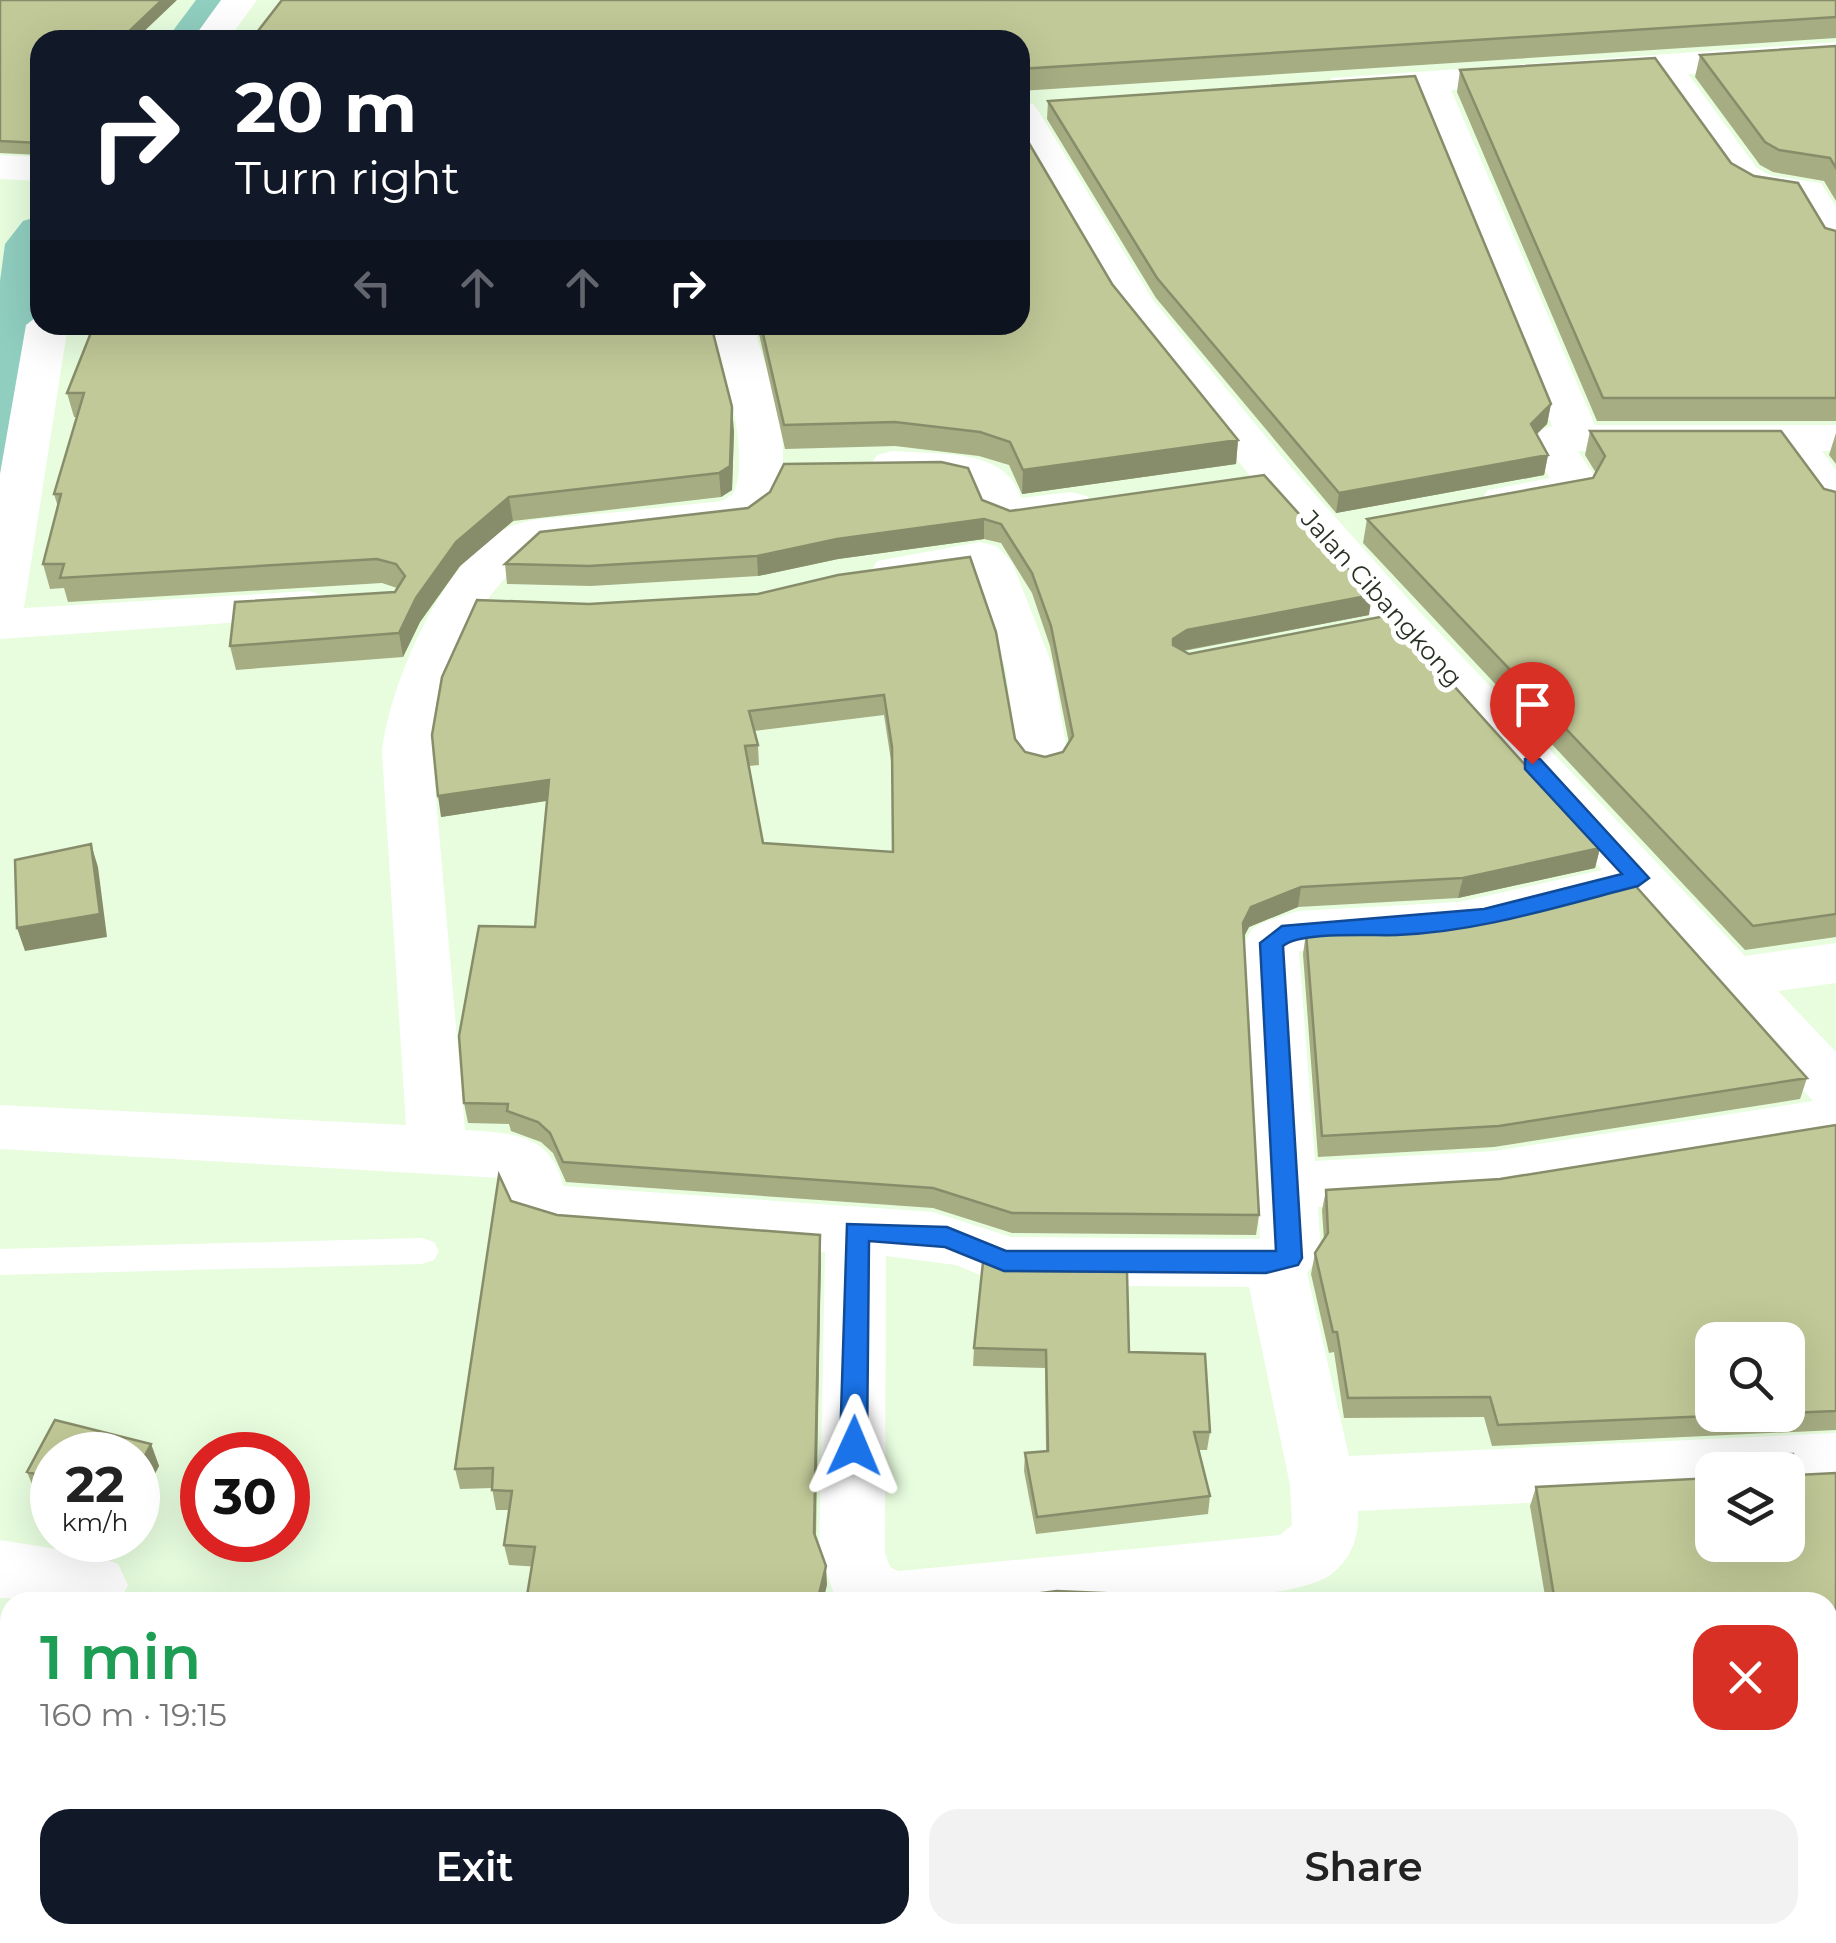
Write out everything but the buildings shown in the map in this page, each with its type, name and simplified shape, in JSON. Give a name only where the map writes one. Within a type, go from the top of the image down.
[{"type":"street","points":[[217,30],[239,0]]},
{"type":"street","points":[[1315,88],[1666,68],[1836,53]]},
{"type":"street","points":[[1666,68],[1743,176],[1764,187],[1807,191],[1836,240]]},
{"type":"street","points":[[1429,81],[1578,436]]},
{"type":"street","name":"Jalan Cibangkong","points":[[1030,108],[1134,305],[1274,476],[1345,529],[1386,625],[1638,878],[1836,1089]]},
{"type":"street","points":[[0,168],[30,169]]},
{"type":"street","points":[[0,612],[45,335]]},
{"type":"street","points":[[437,1150],[406,728],[436,654],[464,601],[502,550],[515,541],[529,535],[733,514],[755,498],[761,483],[779,467],[748,389],[734,335]]},
{"type":"street","points":[[1458,508],[1572,488],[1573,478],[1552,443],[1578,436],[1836,438]]},
{"type":"street","points":[[1789,438],[1836,501]]},
{"type":"street","points":[[855,465],[912,464],[983,474],[994,482],[1000,508],[1009,512],[1114,501]]},
{"type":"street","points":[[1218,483],[1274,476]]},
{"type":"street","points":[[848,576],[971,557],[987,559],[1029,667],[1042,757]]},
{"type":"street","points":[[464,601],[516,603]]},
{"type":"street","points":[[0,624],[344,604]]},
{"type":"street","points":[[0,1127],[437,1150],[522,1159],[533,1177],[537,1202],[560,1209],[947,1237],[1004,1260],[1274,1262],[1291,1254],[1271,943],[1282,934],[1302,931],[1405,927],[1484,917],[1638,878]]},
{"type":"street","points":[[1730,978],[1836,963]]},
{"type":"street","points":[[1287,1184],[1440,1181],[1573,1166],[1836,1118]]},
{"type":"street","points":[[856,1230],[852,1553],[862,1586],[874,1592]]},
{"type":"street","points":[[1059,1592],[1280,1564],[1310,1554],[1326,1533],[1322,1484],[1274,1262]]},
{"type":"street","points":[[1322,1484],[1836,1460]]},
{"type":"street","points":[[0,1569],[94,1585]]},
{"type":"lane","points":[[0,1262],[422,1250]]},
{"type":"waterway","points":[[196,30],[219,0]]},
{"type":"waterway","points":[[0,472],[30,244]]},
{"type":"route","points":[[854,1446],[856,1230],[947,1237],[970,1244],[996,1260],[1266,1263],[1289,1258],[1271,943],[1282,934],[1302,931],[1405,927],[1484,917],[1638,878],[1532,764]]}]
